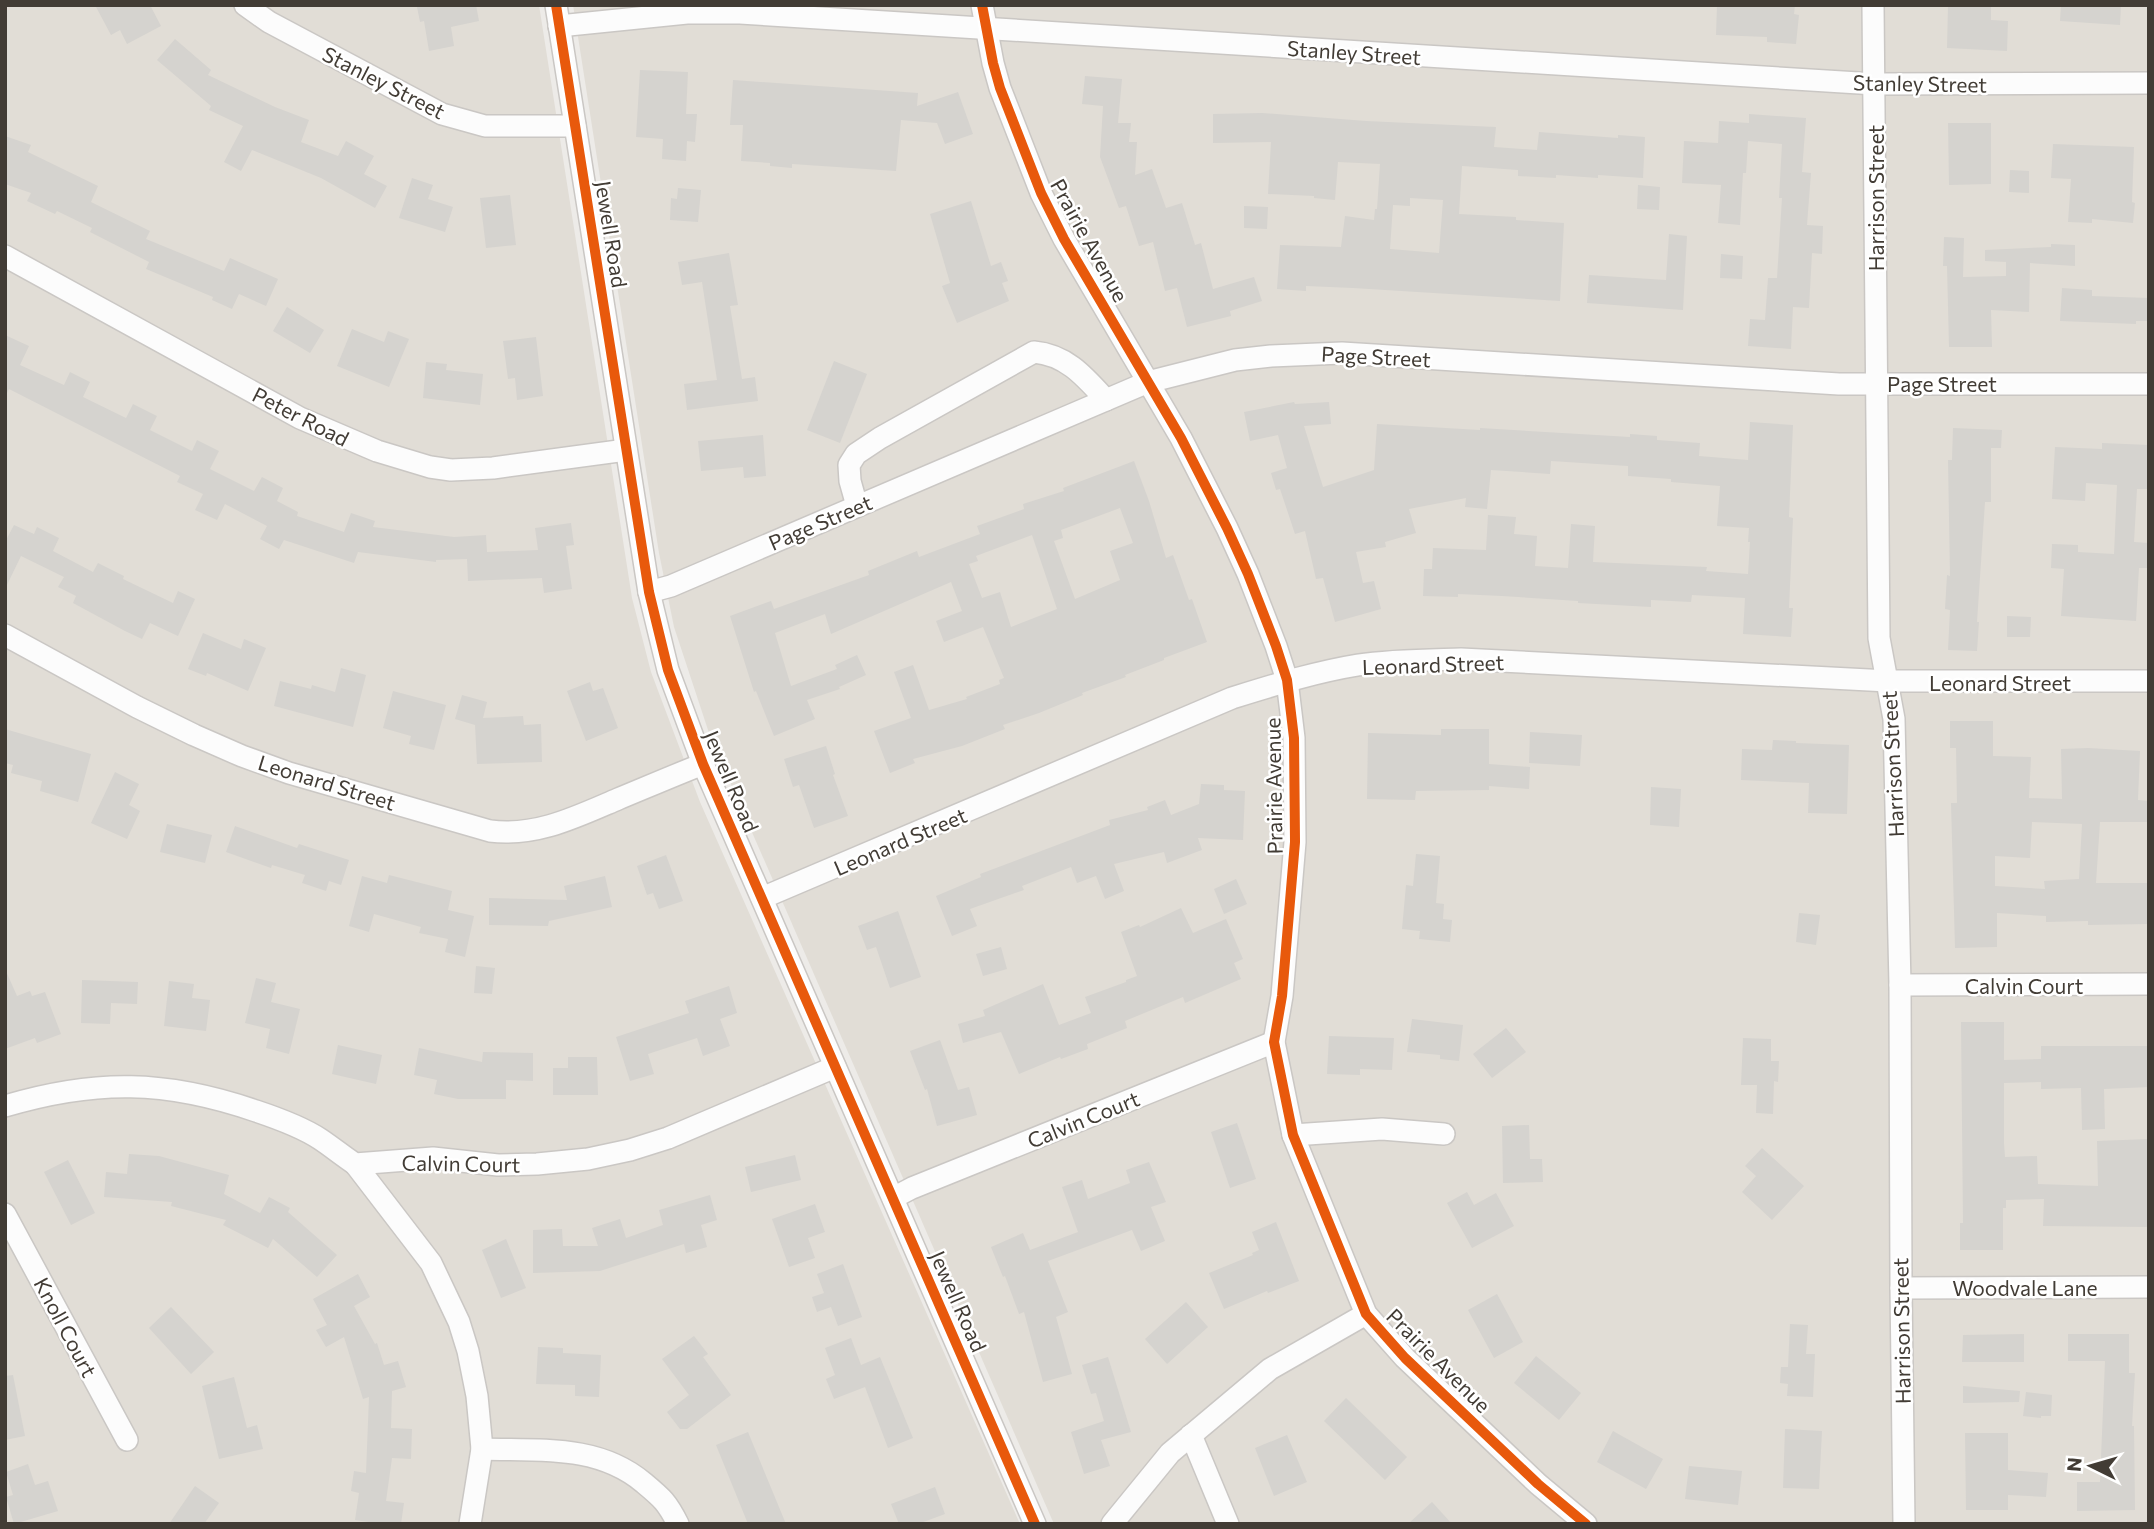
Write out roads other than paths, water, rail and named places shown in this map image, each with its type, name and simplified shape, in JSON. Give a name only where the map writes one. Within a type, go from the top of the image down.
[{"type":"street","name":"Stanley Street","points":[[245,5],[269,22],[442,114],[485,126],[575,126]]},
{"type":"street","name":"Prairie Avenue","points":[[982,5],[1000,88],[1041,193],[1064,239],[1181,438],[1227,528],[1248,574],[1287,680],[1294,738],[1296,842],[1282,996],[1274,1042],[1293,1135],[1366,1314],[1405,1358],[1538,1484],[1586,1524]]},
{"type":"street","name":"Harrison Street","points":[[1873,5],[1879,638],[1894,719],[1900,985],[1900,1288],[1904,1524]]},
{"type":"street","name":"Stanley Street","points":[[558,15],[740,13],[1875,85],[2149,83]]},
{"type":"street","name":"Jewell Road","points":[[558,15],[649,592],[668,670],[703,764],[1035,1524]]},
{"type":"street","name":"Peter Road","points":[[5,256],[300,418],[347,439],[408,461],[430,467],[468,471],[626,450]]},
{"type":"street","points":[[857,506],[849,465],[856,454],[1034,352],[1045,353],[1076,368],[1106,400]]},
{"type":"street","name":"Page Street","points":[[649,592],[671,586],[1149,382],[1235,360],[1342,353],[1839,384],[2149,384]]},
{"type":"street","name":"Leonard Street","points":[[5,635],[137,707],[194,736],[242,756],[289,773],[490,831],[539,830],[703,764]]},
{"type":"street","name":"Leonard Street","points":[[762,898],[1232,698],[1287,680],[1358,665],[1461,659],[1888,681],[2149,681]]},
{"type":"street","name":"Calvin Court","points":[[1900,985],[2149,984]]},
{"type":"street","name":"Calvin Court","points":[[893,1198],[1274,1042]]},
{"type":"street","name":"Calvin Court","points":[[355,1164],[433,1158],[498,1165],[587,1159],[668,1138],[835,1067]]},
{"type":"street","points":[[5,1106],[43,1095],[85,1088],[157,1087],[186,1091],[268,1115],[318,1137],[355,1164],[431,1263],[442,1282],[468,1350],[477,1396],[482,1449],[470,1524]]},
{"type":"street","points":[[1293,1135],[1382,1129],[1444,1134]]},
{"type":"street","name":"Knoll Court","points":[[5,1214],[127,1440]]},
{"type":"street","name":"Woodvale Lane","points":[[1900,1288],[2149,1287]]},
{"type":"street","points":[[1112,1524],[1170,1453],[1270,1369],[1366,1314]]},
{"type":"street","points":[[1191,1435],[1228,1524]]},
{"type":"street","points":[[482,1449],[572,1452],[608,1461],[635,1476],[668,1503],[678,1524]]}]
